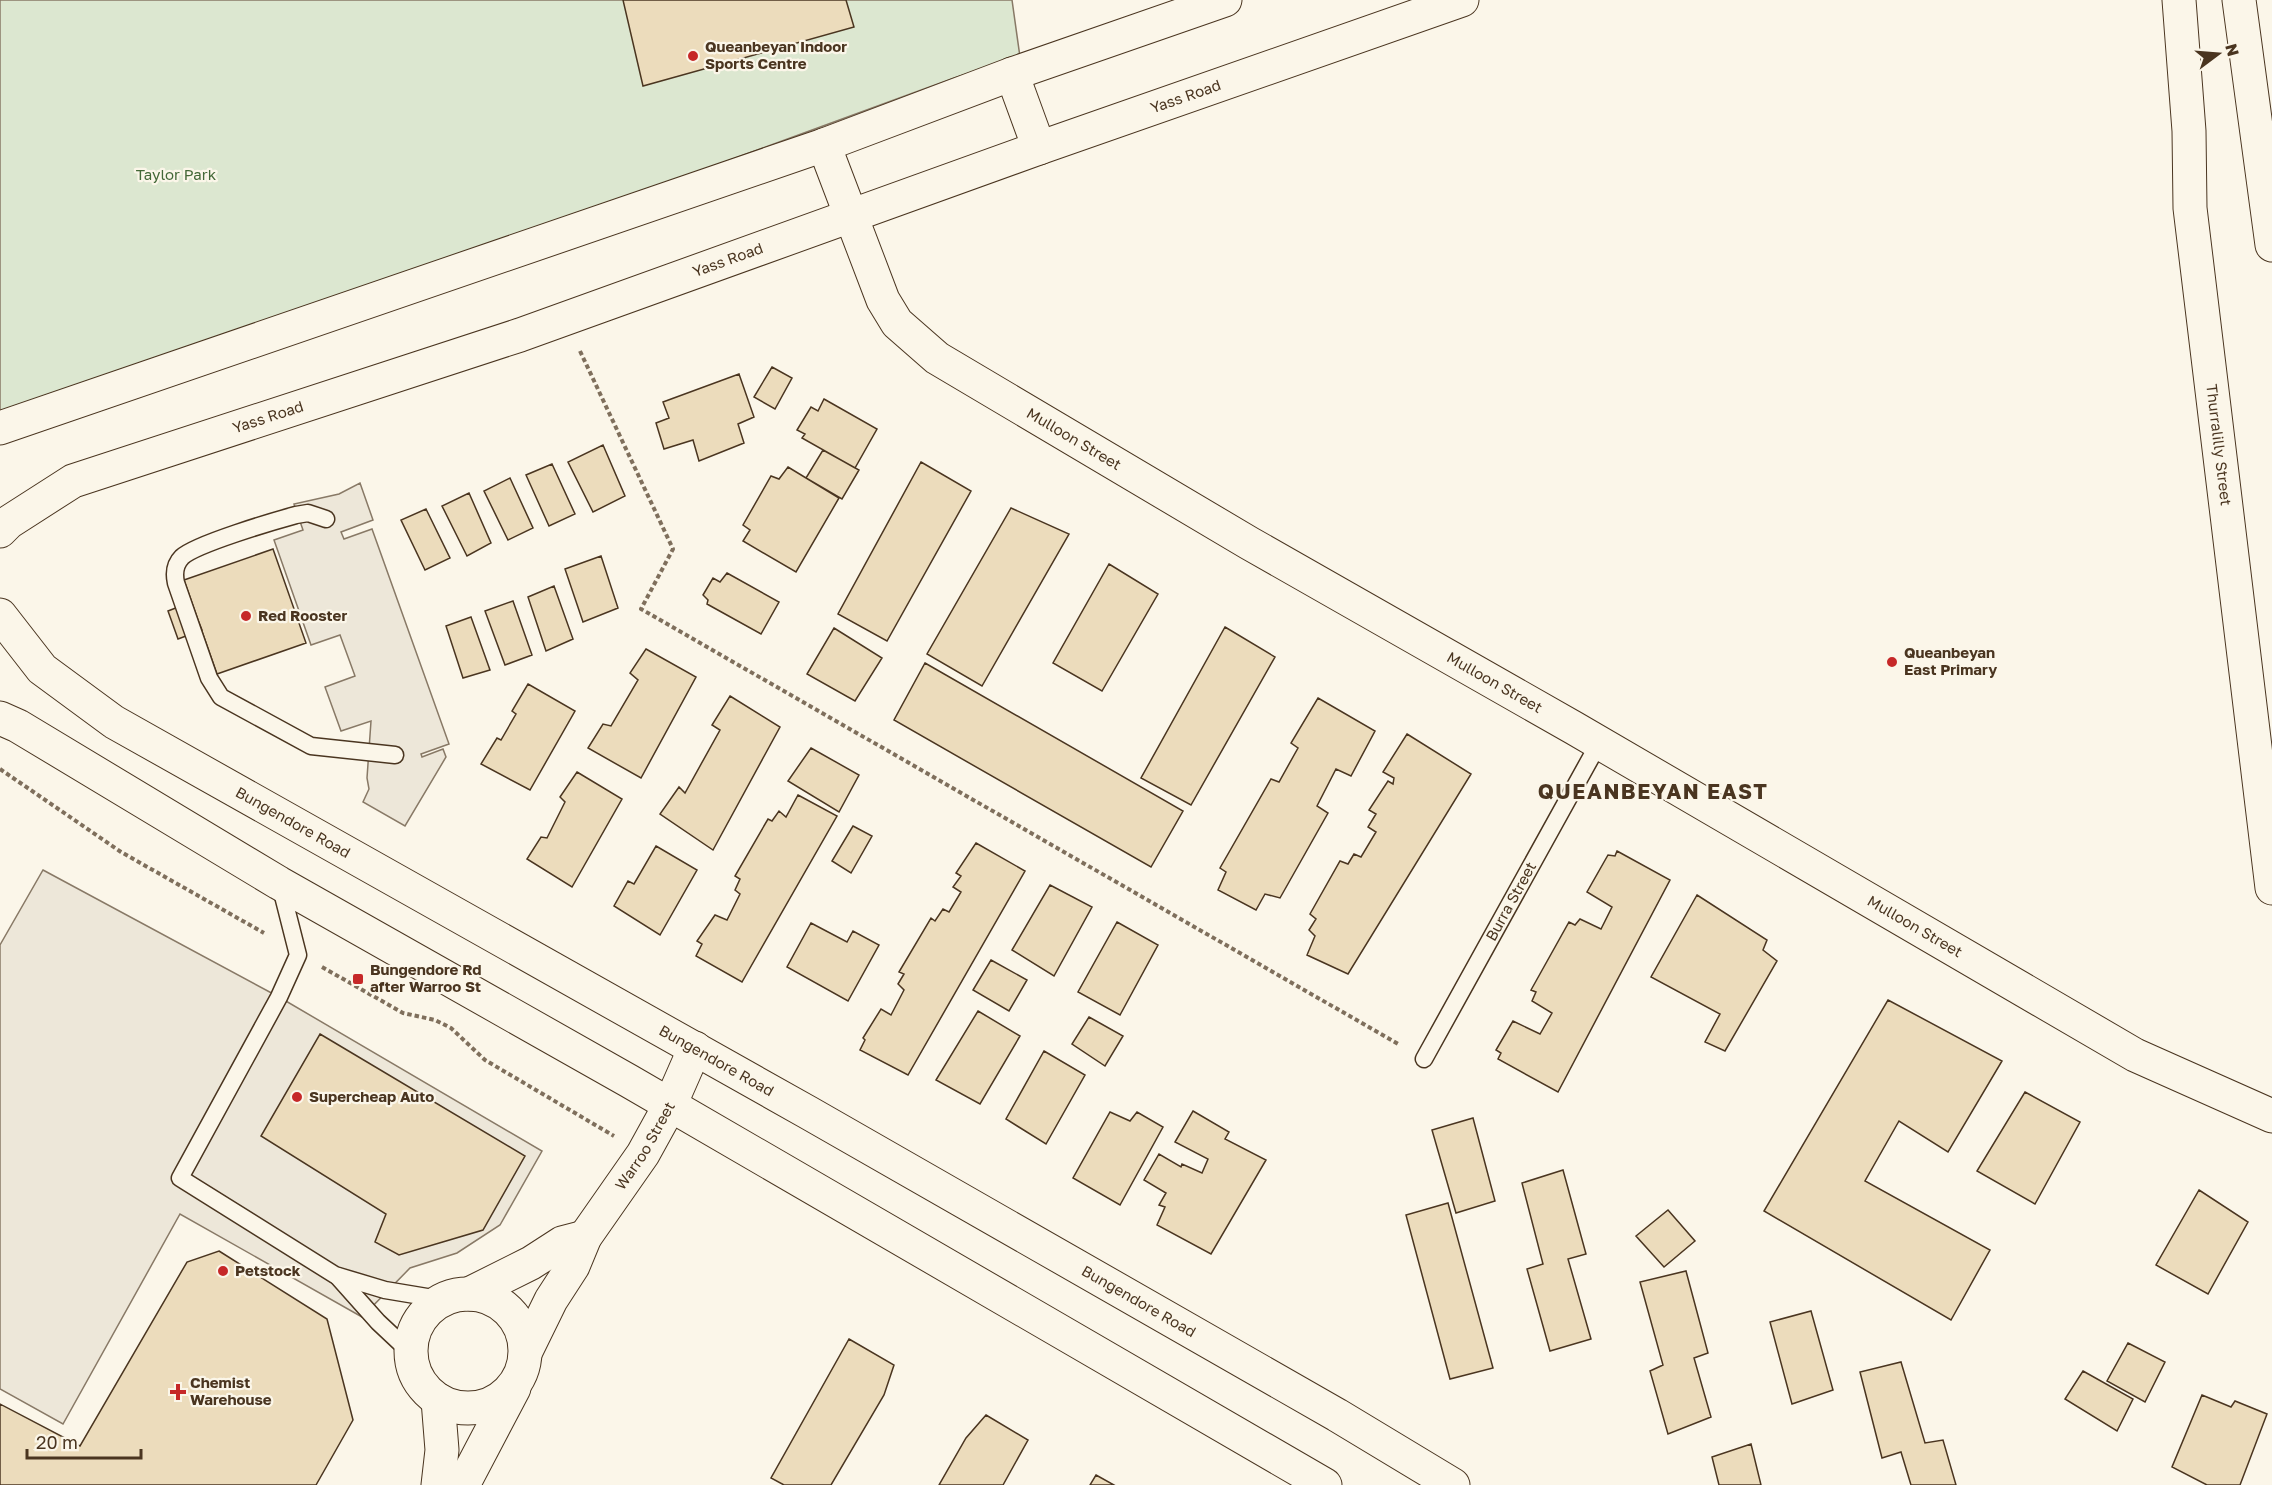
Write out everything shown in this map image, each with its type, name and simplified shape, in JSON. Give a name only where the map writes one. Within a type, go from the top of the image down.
[{"type":"main road","points":[[0,428],[825,145],[1012,74],[1225,0]]},
{"type":"main road","name":"Yass Road","points":[[0,531],[9,522],[73,481],[565,319],[1039,148],[1462,0]]},
{"type":"main road","name":"Thurralilly Street","points":[[2180,0],[2189,131],[2190,207],[2272,888]]},
{"type":"main road","points":[[2239,0],[2272,245]]},
{"type":"main road","points":[[1012,74],[1039,148]]},
{"type":"main road","name":"Mulloon Street","points":[[825,145],[850,217],[883,300],[907,334],[937,358],[1250,543],[2135,1055],[2272,1116]]},
{"type":"main road","name":"Bungendore Road","points":[[0,615],[42,669],[114,722],[695,1048],[1337,1415],[1453,1485]]},
{"type":"main road","points":[[0,718],[18,726],[279,883],[670,1105],[1324,1485]]},
{"type":"main road","name":"Warroo Street","points":[[526,1351],[552,1300],[573,1266],[585,1237],[643,1154],[670,1105],[695,1048]]},
{"type":"main road","points":[[516,1383],[505,1396],[490,1405],[474,1409],[455,1408],[438,1400],[424,1388],[415,1372],[411,1353],[417,1323],[434,1305],[531,1263],[561,1243],[585,1237]]},
{"type":"main road","points":[[457,1297],[487,1297],[503,1306],[516,1318],[523,1334],[526,1351],[523,1368],[516,1383],[463,1485]]},
{"type":"main road","points":[[438,1400],[442,1450],[438,1485]]},
{"type":"lane","points":[[326,519],[308,513],[296,515],[201,547],[183,556],[176,568],[175,579],[209,678],[221,697],[311,746],[395,756]]},
{"type":"lane","name":"Burra Street","points":[[1424,1059],[1599,743]]},
{"type":"lane","points":[[279,883],[298,955],[279,997],[180,1178],[335,1275],[378,1322],[411,1353]]},
{"type":"lane","points":[[335,1275],[386,1290],[457,1297]]},
{"type":"path","points":[[565,319],[673,549],[641,609],[1424,1059]]},
{"type":"path","points":[[0,769],[122,852],[268,935]]},
{"type":"path","points":[[312,967],[320,966],[331,971],[403,1013],[435,1020],[451,1028],[485,1060],[643,1154]]},
{"type":"green space","name":"Taylor Park","points":[[0,0],[1012,0],[1020,57],[954,78],[45,411],[0,415]]},
{"type":"shaded area","points":[[360,483],[373,520],[341,532],[344,539],[372,529],[449,744],[421,754],[422,757],[443,749],[446,757],[405,826],[363,802],[369,789],[367,778],[371,721],[341,731],[325,687],[355,676],[340,635],[311,645],[274,540],[303,530],[294,504],[339,494]]},
{"type":"shaded area","points":[[43,870],[279,997],[542,1151],[500,1225],[457,1253],[410,1268],[362,1317],[180,1214],[63,1424],[0,1389],[0,945]]},
{"type":"building","name":"Queanbeyan Indoor Sports Centre","points":[[623,0],[846,0],[854,27],[643,86]]},
{"type":"building","points":[[772,367],[792,378],[775,409],[754,397]]},
{"type":"building","points":[[739,374],[754,417],[738,424],[744,443],[699,461],[693,440],[664,449],[656,423],[669,418],[663,402]]},
{"type":"building","points":[[824,399],[877,429],[855,468],[802,438],[805,434],[797,430],[811,407],[818,411]]},
{"type":"building","points":[[603,445],[625,496],[593,512],[568,462]]},
{"type":"building","points":[[823,450],[859,470],[842,499],[806,478]]},
{"type":"building","points":[[921,462],[971,491],[887,641],[838,614]]},
{"type":"building","points":[[552,464],[575,514],[549,526],[526,475]]},
{"type":"building","points":[[788,467],[839,498],[796,572],[743,541],[750,530],[743,525],[771,476],[779,479]]},
{"type":"building","points":[[510,478],[533,528],[508,540],[484,491]]},
{"type":"building","points":[[469,493],[491,543],[467,556],[442,506]]},
{"type":"building","points":[[1011,508],[1069,534],[982,686],[927,654]]},
{"type":"building","points":[[426,509],[450,558],[425,570],[401,520]]},
{"type":"building","name":"Red Rooster","points":[[273,549],[306,643],[217,674],[184,580]]},
{"type":"building","points":[[601,556],[618,608],[583,622],[565,569]]},
{"type":"building","points":[[1109,564],[1158,594],[1102,691],[1053,663]]},
{"type":"building","points":[[727,573],[779,602],[761,634],[707,604],[708,600],[703,595],[713,578],[720,582]]},
{"type":"building","points":[[554,586],[573,639],[546,651],[528,597]]},
{"type":"building","points":[[513,601],[532,655],[505,665],[485,611]]},
{"type":"building","points":[[191,602],[202,630],[178,639],[168,611]]},
{"type":"building","points":[[471,617],[490,670],[463,678],[446,626]]},
{"type":"building","points":[[1225,627],[1275,657],[1191,805],[1141,778]]},
{"type":"building","points":[[834,628],[882,658],[855,701],[807,674]]},
{"type":"building","points":[[646,649],[696,677],[641,778],[588,748],[603,724],[611,726],[638,680],[630,673]]},
{"type":"building","points":[[925,663],[1183,811],[1151,867],[894,720]]},
{"type":"building","points":[[528,684],[575,711],[530,790],[481,764],[497,738],[501,740],[516,714],[512,711]]},
{"type":"building","points":[[730,696],[780,727],[713,850],[660,814],[679,787],[685,793],[720,730],[712,725]]},
{"type":"building","points":[[1318,698],[1375,731],[1351,776],[1336,769],[1317,806],[1328,813],[1280,898],[1265,894],[1256,910],[1218,890],[1226,872],[1220,868],[1271,779],[1279,782],[1298,748],[1291,743]]},
{"type":"building","points":[[1407,734],[1471,774],[1348,974],[1307,955],[1315,936],[1309,930],[1316,919],[1310,914],[1340,861],[1348,864],[1354,854],[1361,857],[1376,832],[1368,827],[1376,814],[1369,810],[1388,781],[1393,784],[1394,778],[1383,772]]},
{"type":"building","points":[[811,748],[859,775],[839,812],[788,781]]},
{"type":"building","points":[[577,772],[622,799],[572,887],[527,859],[541,837],[547,838],[565,802],[560,797]]},
{"type":"building","points":[[798,795],[837,816],[742,982],[696,956],[702,944],[697,941],[715,915],[727,920],[740,894],[735,890],[740,879],[735,876],[768,819],[772,821],[779,811],[786,817]]},
{"type":"building","points":[[853,826],[872,836],[851,873],[832,861]]},
{"type":"building","points":[[976,843],[1025,871],[908,1075],[860,1050],[865,1040],[863,1038],[881,1009],[891,1015],[904,990],[898,984],[904,974],[899,972],[931,918],[935,921],[943,909],[949,912],[961,892],[953,887],[961,876],[956,873]]},
{"type":"building","points":[[656,846],[697,870],[660,935],[614,906],[628,881],[634,884]]},
{"type":"building","points":[[1617,851],[1670,880],[1558,1092],[1498,1059],[1501,1053],[1496,1050],[1513,1021],[1540,1034],[1552,1013],[1532,1001],[1536,992],[1531,990],[1569,922],[1575,925],[1580,919],[1601,929],[1612,907],[1587,892],[1608,855],[1615,856]]},
{"type":"building","points":[[1050,885],[1092,907],[1054,976],[1012,950]]},
{"type":"building","points":[[1697,895],[1767,940],[1763,950],[1777,961],[1725,1051],[1705,1042],[1720,1014],[1651,977]]},
{"type":"building","points":[[1117,922],[1158,945],[1120,1015],[1078,992]]},
{"type":"building","points":[[811,923],[847,942],[853,931],[879,945],[848,1001],[787,967]]},
{"type":"building","points":[[991,960],[1027,980],[1009,1011],[973,990]]},
{"type":"building","points":[[1888,1000],[2002,1061],[1948,1152],[1899,1121],[1865,1181],[1990,1250],[1951,1320],[1764,1211]]},
{"type":"building","points":[[978,1011],[1020,1036],[980,1104],[936,1080]]},
{"type":"building","points":[[1089,1017],[1123,1036],[1105,1066],[1072,1044]]},
{"type":"building","points":[[320,1034],[525,1156],[483,1230],[399,1255],[375,1242],[386,1214],[261,1136]]},
{"type":"building","points":[[1044,1051],[1085,1075],[1046,1144],[1006,1119]]},
{"type":"building","points":[[2025,1092],[2080,1122],[2035,1204],[1977,1171]]},
{"type":"building","points":[[1193,1111],[1229,1132],[1225,1139],[1266,1160],[1211,1254],[1157,1225],[1165,1207],[1159,1205],[1166,1193],[1144,1180],[1159,1154],[1181,1167],[1182,1164],[1202,1173],[1208,1159],[1175,1142]]},
{"type":"building","points":[[1110,1112],[1130,1121],[1137,1112],[1163,1127],[1120,1205],[1073,1178]]},
{"type":"building","points":[[1473,1118],[1495,1201],[1456,1213],[1432,1130]]},
{"type":"building","points":[[1563,1170],[1586,1254],[1568,1259],[1591,1339],[1550,1351],[1527,1269],[1543,1264],[1522,1183]]},
{"type":"building","points":[[2199,1190],[2248,1222],[2208,1294],[2156,1265]]},
{"type":"building","points":[[1448,1203],[1493,1368],[1450,1379],[1406,1215]]},
{"type":"building","points":[[1668,1210],[1695,1241],[1664,1267],[1636,1236]]},
{"type":"building","points":[[219,1251],[327,1319],[353,1420],[316,1485],[0,1485],[0,1404],[80,1446],[187,1262]]},
{"type":"building","points":[[1686,1271],[1708,1353],[1694,1358],[1711,1417],[1668,1434],[1650,1371],[1663,1365],[1640,1282]]},
{"type":"building","points":[[1811,1311],[1833,1390],[1792,1404],[1770,1322]]},
{"type":"building","points":[[849,1339],[894,1365],[884,1395],[831,1485],[784,1485],[771,1478]]},
{"type":"building","points":[[2128,1343],[2165,1362],[2145,1402],[2107,1381]]},
{"type":"building","points":[[1901,1362],[1925,1443],[1943,1440],[1956,1485],[1911,1485],[1901,1452],[1882,1458],[1860,1372]]},
{"type":"building","points":[[2083,1371],[2133,1399],[2117,1431],[2065,1399]]},
{"type":"building","points":[[2202,1395],[2231,1407],[2235,1401],[2267,1414],[2240,1485],[2207,1485],[2172,1467]]},
{"type":"building","points":[[986,1415],[1028,1440],[1003,1485],[939,1485],[966,1438]]},
{"type":"building","points":[[1751,1444],[1761,1485],[1719,1485],[1712,1457]]},
{"type":"building","points":[[1096,1475],[1114,1485],[1090,1485]]},
{"type":"place","name":"Queanbeyan Indoor Sports Centre","points":[[693,56]]},
{"type":"place","name":"Red Rooster","points":[[246,616]]},
{"type":"place","name":"Queanbeyan East Primary","points":[[1892,662]]},
{"type":"place","name":"Bungendore Rd after Warroo St","points":[[358,979]]},
{"type":"place","name":"Supercheap Auto","points":[[297,1097]]},
{"type":"place","name":"Petstock","points":[[223,1271]]},
{"type":"place","name":"Chemist Warehouse","points":[[178,1392]]},
{"type":"district","name":"QUEANBEYAN EAST","points":[[1653,792]]}]
